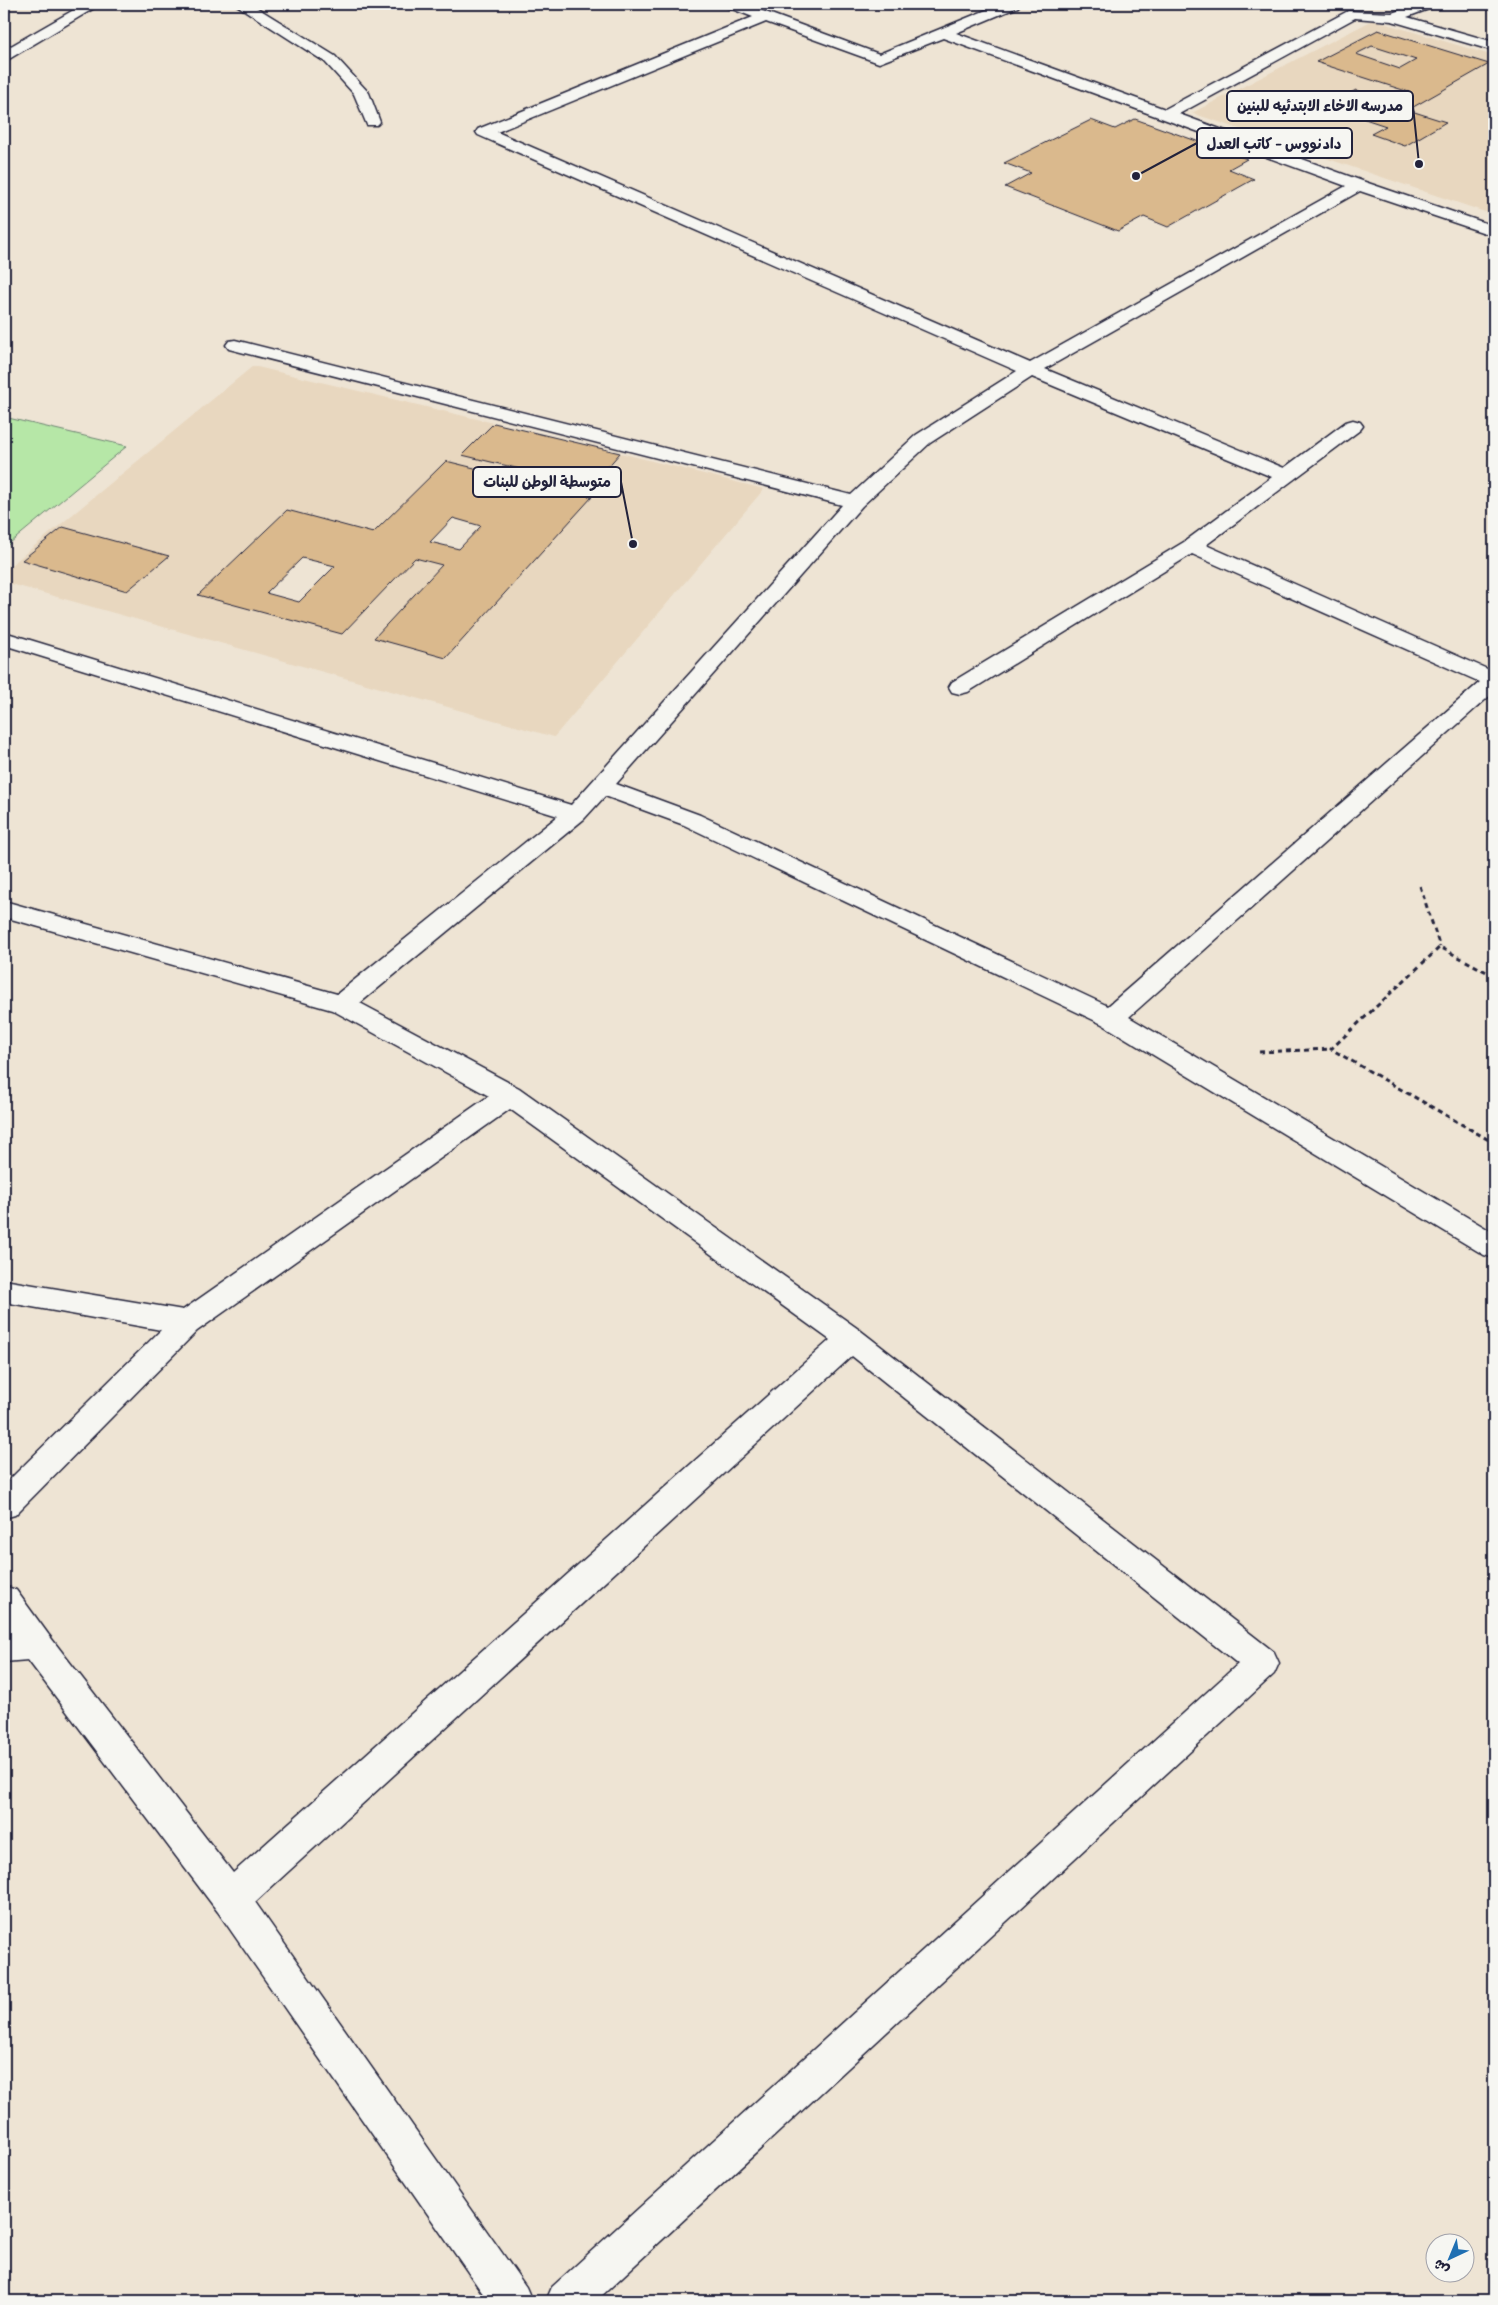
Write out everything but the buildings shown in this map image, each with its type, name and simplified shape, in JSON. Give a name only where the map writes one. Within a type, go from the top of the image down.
[{"type":"street","points":[[4,56],[94,4]]},
{"type":"street","points":[[242,4],[330,59],[360,93],[372,122]]},
{"type":"street","points":[[732,4],[879,59],[1014,4]]},
{"type":"street","points":[[1393,17],[1429,4]]},
{"type":"street","points":[[1165,115],[1353,14],[1393,17],[1494,47]]},
{"type":"street","points":[[767,16],[484,132],[1031,370],[1287,476]]},
{"type":"street","points":[[943,33],[1359,185],[1494,231]]},
{"type":"street","points":[[341,1004],[576,814],[855,502],[923,439],[1031,370],[1359,185]]},
{"type":"street","points":[[235,345],[855,502]]},
{"type":"street","points":[[960,688],[1191,546],[1354,426]]},
{"type":"street","points":[[1111,1018],[1494,680],[1191,546]]},
{"type":"street","points":[[4,638],[576,814]]},
{"type":"street","points":[[601,787],[692,820],[1111,1018],[1494,1246]]},
{"type":"street","points":[[4,909],[341,1004],[510,1095],[851,1339],[1262,1663],[566,2301]]},
{"type":"street","points":[[4,1505],[187,1323],[510,1095]]},
{"type":"street","points":[[4,1291],[187,1323]]},
{"type":"street","points":[[231,1899],[851,1339]]},
{"type":"street","points":[[4,1600],[20,1646],[231,1899],[512,2301]]},
{"type":"path","points":[[1420,886],[1440,947],[1494,976]]},
{"type":"path","points":[[1331,1049],[1440,947]]},
{"type":"path","points":[[1254,1052],[1331,1049],[1494,1143]]},
{"type":"shaded area","points":[[1373,20],[1494,56],[1494,215],[1192,113]]},
{"type":"shaded area","points":[[253,366],[764,489],[554,737],[4,582],[4,571]],"holes":[[[446,461],[592,497],[446,658],[374,638],[442,565],[415,558],[342,634],[199,595],[287,510],[373,533]],[[63,527],[168,556],[168,557],[127,591],[22,560]]]},
{"type":"green space","points":[[4,417],[127,446],[4,548]]},
{"type":"place","name":"مدرسه الاخاء الابتدئيه للبنين","points":[[1419,164]]},
{"type":"place","name":"دادنووس - کاتب العدل","points":[[1136,176]]},
{"type":"place","name":"متوسطة الوطن للبنات","points":[[633,544]]}]
